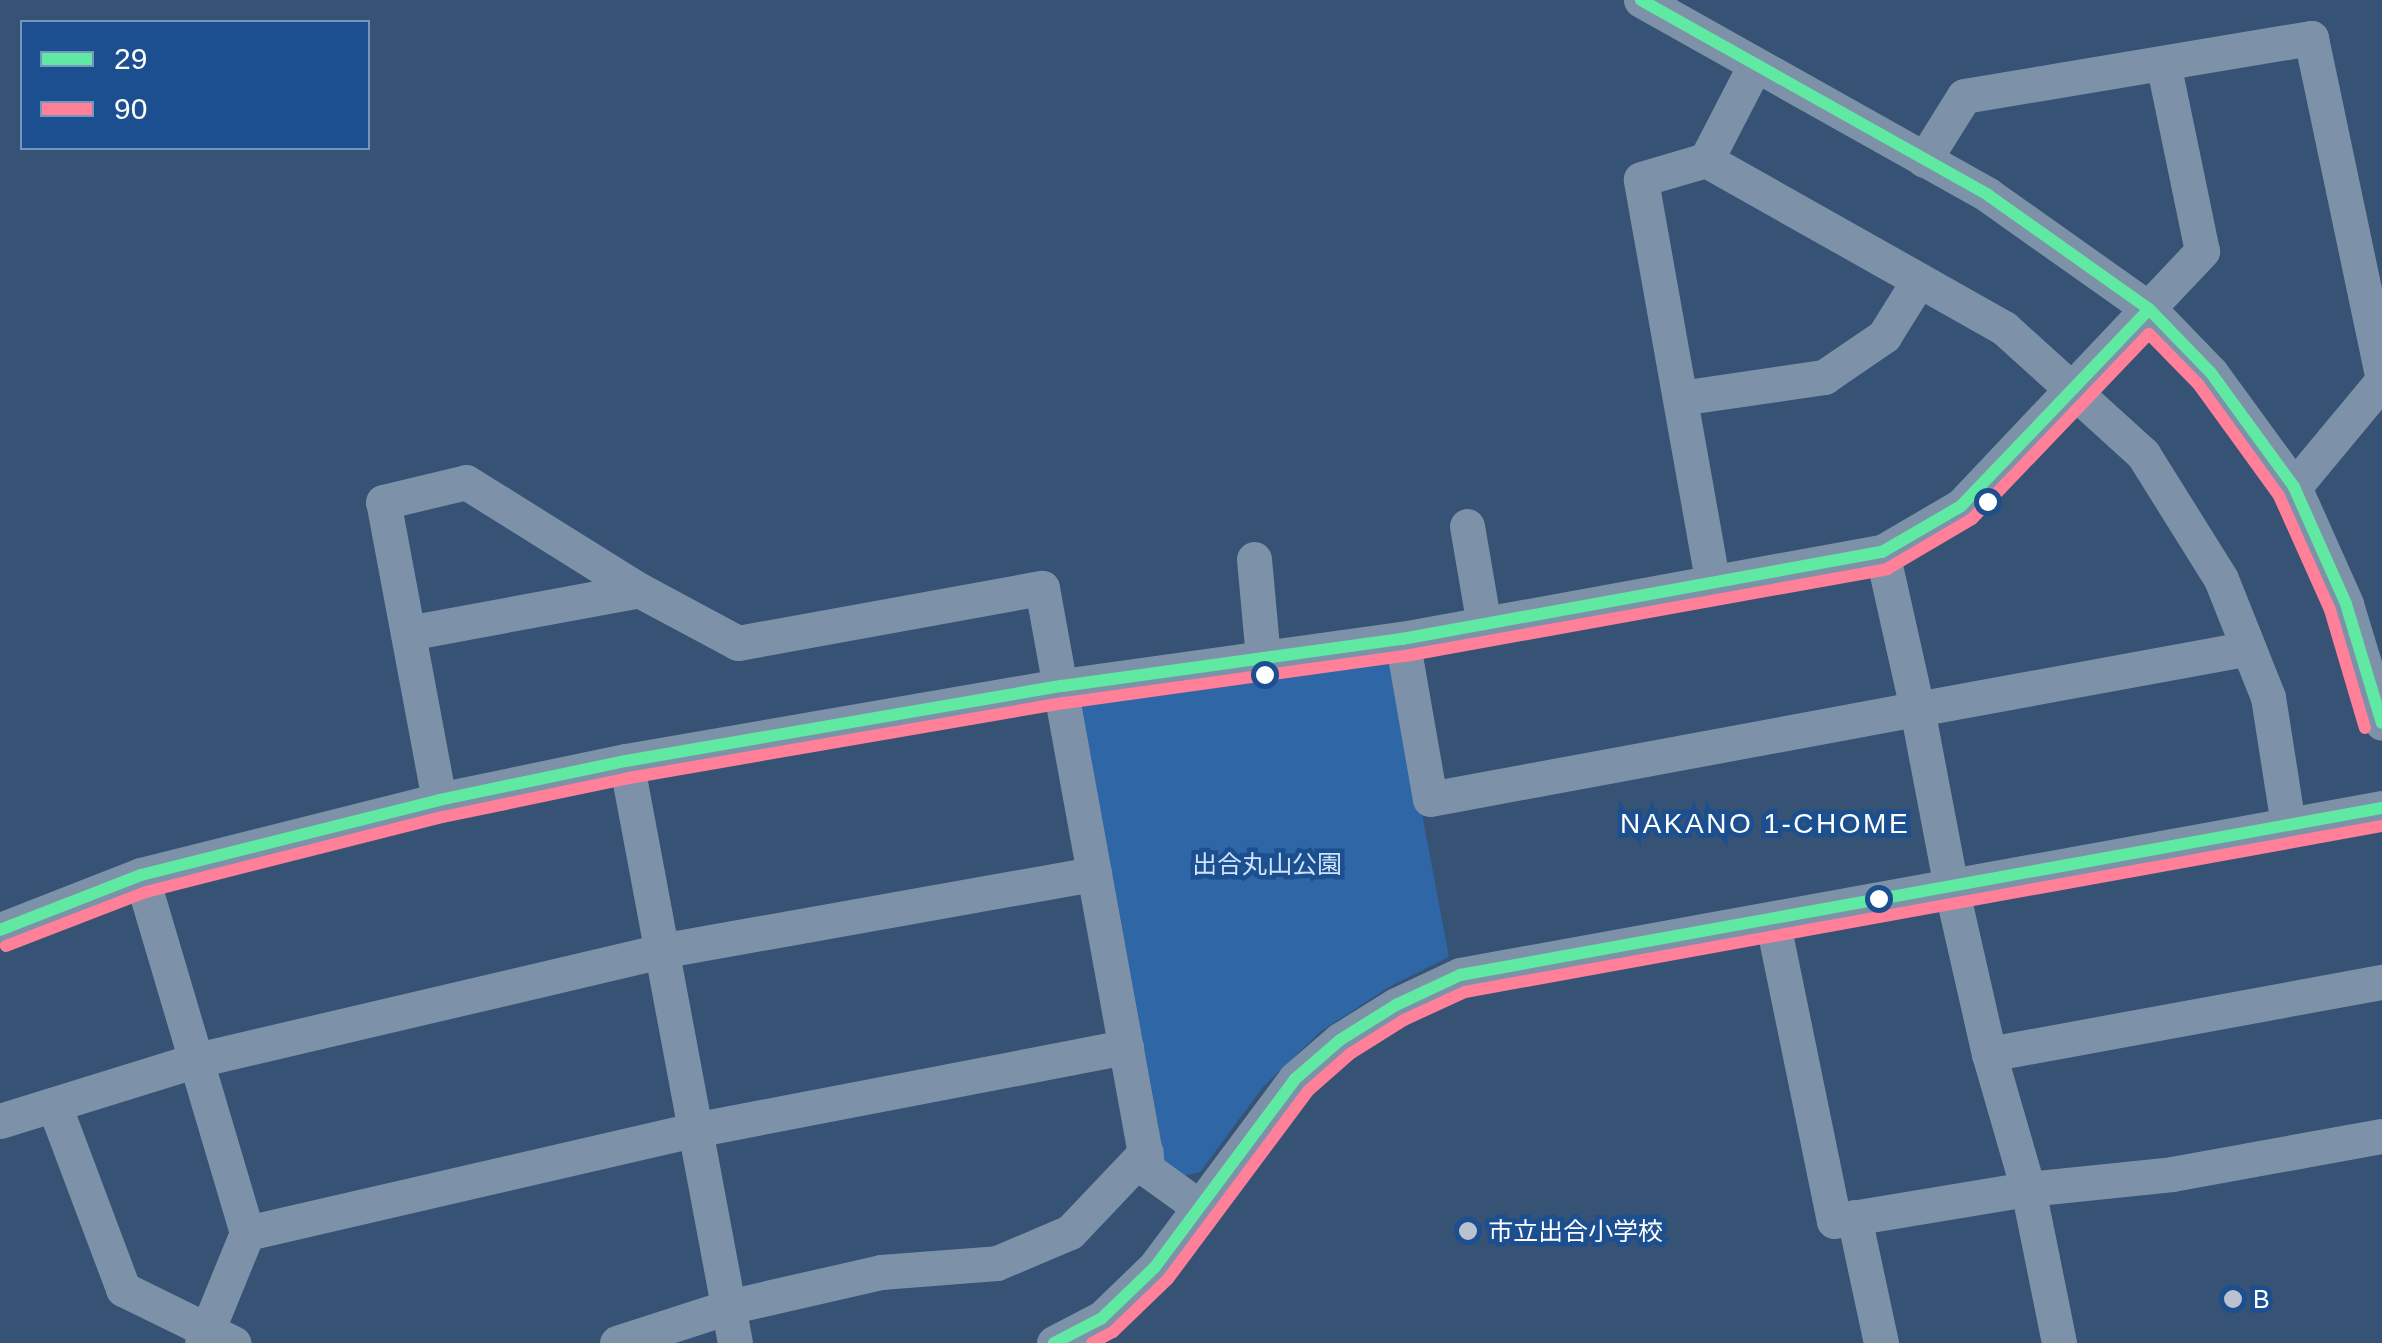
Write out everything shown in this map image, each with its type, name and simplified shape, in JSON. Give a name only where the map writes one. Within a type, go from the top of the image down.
[{"type":"street","points":[[1642,0],[1754,67],[1988,194],[2150,309],[2212,373],[2294,487],[2346,604],[2372,678],[2382,723]]},
{"type":"street","points":[[1924,160],[1964,96],[2311,38],[2382,378],[2294,487]]},
{"type":"street","points":[[0,930],[141,875],[440,800],[626,761],[1062,686],[1402,639],[1713,586],[1882,552],[1961,506],[2202,251],[2162,63]]},
{"type":"street","points":[[1706,160],[1754,67]]},
{"type":"street","points":[[1713,586],[1641,179],[1706,160],[2004,328],[2143,454],[2221,579],[2268,697],[2288,825]]},
{"type":"street","points":[[1680,398],[1824,378],[1884,336],[1919,280]]},
{"type":"street","points":[[440,800],[383,502],[466,482],[639,590],[738,643],[1042,588],[1148,1170],[1198,1206]]},
{"type":"street","points":[[1467,526],[1484,625]]},
{"type":"street","points":[[1882,552],[1951,887],[1989,1054],[2028,1189],[2058,1343]]},
{"type":"street","points":[[1254,559],[1264,658]]},
{"type":"street","points":[[408,633],[639,590]]},
{"type":"street","points":[[1402,639],[1430,799],[2248,648]]},
{"type":"street","points":[[626,761],[734,1343]]},
{"type":"street","points":[[1054,1343],[1102,1318],[1155,1267],[1295,1079],[1340,1040],[1396,1005],[1460,976],[2382,808]]},
{"type":"street","points":[[0,1122],[197,1060],[660,952],[1094,874]]},
{"type":"street","points":[[54,1105],[123,1289],[214,1339],[248,1233],[141,875]]},
{"type":"street","points":[[1772,920],[1834,1221],[2028,1189],[2172,1174],[2382,1136]]},
{"type":"street","points":[[1989,1054],[2382,982]]},
{"type":"street","points":[[248,1233],[694,1130],[1126,1047]]},
{"type":"street","points":[[617,1343],[728,1307],[881,1272],[997,1263],[1070,1232],[1146,1152]]},
{"type":"street","points":[[1854,1218],[1881,1343]]},
{"type":"green space","name":"出合丸山公園","points":[[1393,660],[1449,957],[1389,987],[1320,1032],[1263,1087],[1200,1172],[1180,1177],[1159,1165],[1073,705]]},
{"type":"transit line","name":"29","points":[[1641,0],[1988,195],[2149,309],[2211,373],[2294,487],[2346,604],[2382,723]]},
{"type":"transit line","name":"29","points":[[0,930],[141,875],[439,800],[626,761],[1062,686],[1402,639],[1882,552],[1961,506],[2149,309]]},
{"type":"transit line","name":"90","points":[[6,946],[146,892],[443,817],[629,778],[1065,703],[1405,656],[1887,569],[1972,519],[2149,334],[2198,384],[2279,496],[2330,610],[2365,728]]},
{"type":"transit line","name":"29","points":[[1054,1343],[1102,1318],[1155,1267],[1295,1079],[1340,1040],[1396,1005],[1460,975],[2382,808]]},
{"type":"transit line","name":"90","points":[[1092,1343],[1113,1332],[1168,1279],[1308,1091],[1350,1054],[1404,1020],[1465,992],[2382,826]]},
{"type":"place","name":"市立出合小学校","points":[[1468,1231]]},
{"type":"place","name":"B","points":[[2233,1299]]},
{"type":"district","name":"NAKANO 1-CHOME","points":[[1765,824]]}]
